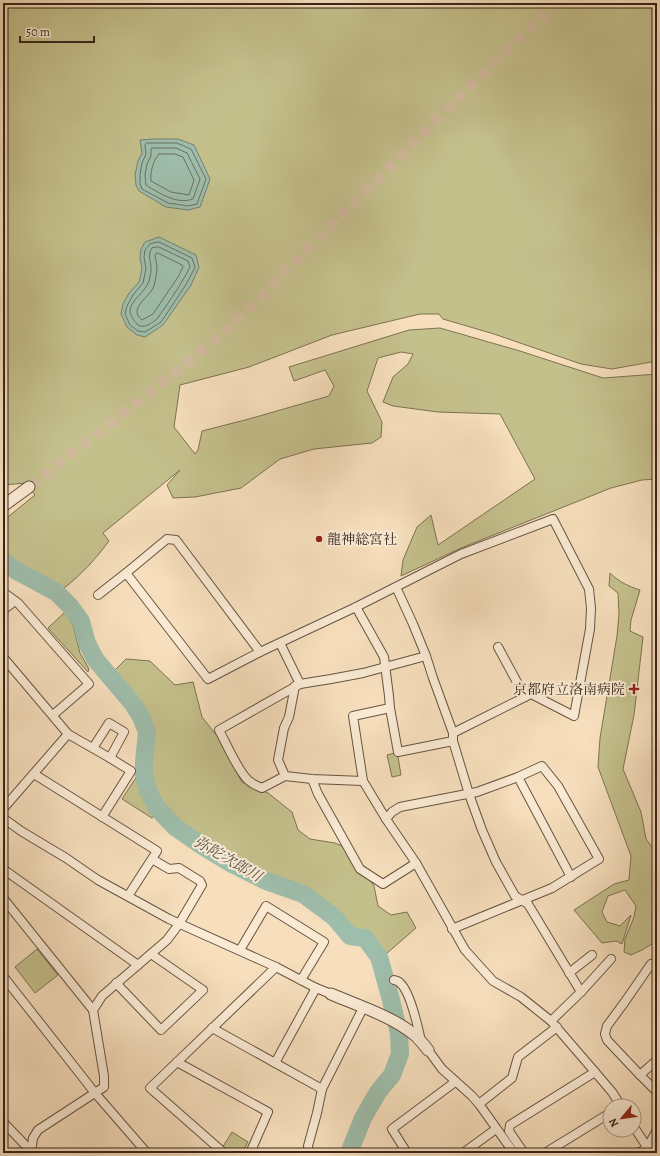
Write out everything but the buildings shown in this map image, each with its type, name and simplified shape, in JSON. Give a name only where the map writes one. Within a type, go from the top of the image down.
[{"type":"street","points":[[3,506],[29,487]]},
{"type":"street","points":[[126,573],[208,679],[461,554],[553,519],[588,589],[591,608],[590,629],[574,716],[531,694],[453,737],[398,752],[390,708],[384,657],[356,607]]},
{"type":"street","points":[[98,595],[167,539],[176,540],[260,652]]},
{"type":"street","points":[[396,587],[426,656],[453,737],[469,794],[482,830],[496,862],[515,896],[528,904],[581,992]]},
{"type":"street","points":[[3,592],[18,603],[89,684],[52,716]]},
{"type":"street","points":[[3,610],[15,601]]},
{"type":"street","points":[[280,643],[298,685],[284,728],[278,760],[285,776]]},
{"type":"street","points":[[498,647],[525,697]]},
{"type":"street","points":[[363,781],[312,779],[285,776],[262,788],[256,786],[242,774],[219,730],[298,685],[385,667],[426,656]]},
{"type":"street","points":[[3,657],[68,734],[131,771],[102,817]]},
{"type":"street","points":[[390,708],[353,716],[363,781],[386,819],[416,863],[465,950],[493,981],[521,997],[551,1021],[616,1098]]},
{"type":"street","points":[[93,748],[109,723],[124,732],[110,758]]},
{"type":"street","points":[[3,809],[68,734]]},
{"type":"street","points":[[386,819],[392,812],[400,807],[484,790],[542,766],[558,786],[599,859],[552,888],[452,929]]},
{"type":"street","points":[[34,774],[158,851],[128,896]]},
{"type":"street","points":[[518,777],[571,877]]},
{"type":"street","points":[[312,779],[318,794],[360,869],[383,884],[416,863]]},
{"type":"street","points":[[3,818],[98,880],[179,924],[240,950],[316,988],[375,1012],[409,1030],[425,1046],[442,1070],[479,1104],[514,1153]]},
{"type":"street","points":[[93,1010],[102,996],[167,940],[179,924],[202,885],[200,881],[179,868],[169,869],[152,859]]},
{"type":"street","points":[[3,869],[138,965]]},
{"type":"street","points":[[3,898],[93,1010],[104,1076],[104,1087],[38,1130],[33,1138],[31,1152]]},
{"type":"street","points":[[240,950],[266,906],[324,942],[301,980]]},
{"type":"street","points":[[116,984],[161,1030],[203,990],[151,954]]},
{"type":"street","points":[[569,972],[592,955]]},
{"type":"street","points":[[551,1021],[581,992],[611,959]]},
{"type":"street","points":[[657,963],[651,964],[607,1026],[605,1034],[607,1040],[657,1092]]},
{"type":"street","points":[[224,1153],[150,1088],[276,967]]},
{"type":"street","points":[[3,976],[95,1093],[147,1153]]},
{"type":"street","points":[[394,980],[400,982],[406,989],[425,1046]]},
{"type":"street","points":[[275,1063],[316,988]]},
{"type":"street","points":[[309,1153],[308,1146],[318,1113],[322,1090],[363,1008]]},
{"type":"street","points":[[479,1104],[512,1078],[518,1057],[557,1027]]},
{"type":"street","points":[[212,1028],[322,1090]]},
{"type":"street","points":[[640,1075],[657,1060]]},
{"type":"street","points":[[177,1062],[268,1112],[250,1153]]},
{"type":"street","points":[[524,1153],[509,1131],[510,1125],[595,1072]]},
{"type":"street","points":[[407,1153],[392,1129],[456,1082]]},
{"type":"street","points":[[545,1153],[602,1118]]},
{"type":"street","points":[[3,1122],[31,1152]]},
{"type":"street","points":[[463,1153],[496,1129]]},
{"type":"street","points":[[649,1150],[657,1130]]},
{"type":"street","points":[[641,1138],[649,1150]]},
{"type":"street","points":[[638,1153],[649,1150]]},
{"type":"shaded area","points":[[3,3],[657,3],[657,361],[612,369],[581,364],[494,334],[443,319],[439,314],[420,314],[332,335],[249,367],[180,385],[174,427],[195,454],[198,450],[202,431],[329,396],[334,386],[325,370],[294,381],[289,367],[409,330],[440,328],[520,351],[603,378],[657,374],[657,479],[642,480],[611,488],[461,548],[401,576],[403,560],[417,527],[431,515],[438,545],[535,479],[500,414],[438,412],[393,406],[383,402],[393,377],[408,364],[413,354],[401,352],[378,358],[367,391],[382,422],[381,437],[372,443],[314,449],[280,459],[241,488],[195,497],[173,498],[167,485],[180,470],[103,533],[109,541],[88,567],[63,589],[25,569],[3,553],[3,521],[35,495],[26,483],[3,485]]},
{"type":"shaded area","points":[[610,573],[624,583],[640,590],[631,620],[630,631],[643,637],[634,715],[623,769],[641,812],[646,839],[657,854],[657,941],[631,955],[624,952],[625,939],[634,917],[636,906],[625,890],[608,896],[602,912],[607,922],[620,926],[631,915],[622,944],[616,941],[602,943],[574,910],[614,884],[629,880],[631,856],[598,767],[600,738],[617,636],[619,614],[618,593],[609,586]]},
{"type":"shaded area","points":[[65,612],[73,625],[80,653],[89,669],[88,672],[48,628]]},
{"type":"shaded area","points":[[126,659],[150,661],[175,685],[193,682],[202,717],[217,736],[242,782],[268,793],[292,812],[298,830],[310,839],[335,843],[351,850],[374,886],[378,906],[391,915],[407,912],[416,928],[386,954],[370,935],[352,931],[329,907],[301,885],[265,876],[209,844],[177,821],[156,796],[149,767],[152,735],[139,707],[113,672]]},
{"type":"shaded area","points":[[395,753],[398,757],[401,775],[392,777],[387,755]]},
{"type":"shaded area","points":[[139,773],[150,805],[156,812],[152,818],[122,799]]},
{"type":"shaded area","points":[[37,949],[58,975],[35,993],[15,967]]},
{"type":"shaded area","points":[[232,1132],[248,1142],[242,1153],[227,1153],[222,1148]]},
{"type":"water","points":[[178,139],[194,145],[210,179],[200,207],[188,210],[166,207],[139,191],[136,185],[135,175],[138,161],[142,153],[140,140]]},
{"type":"water","points":[[159,237],[196,255],[199,267],[191,285],[163,325],[145,337],[137,335],[127,327],[121,314],[123,304],[129,293],[139,282],[142,269],[140,257],[141,249],[145,242]]},
{"type":"waterway","name":"弥陀次郎川","points":[[3,563],[6,563],[15,570],[56,592],[70,606],[81,621],[87,643],[95,659],[133,704],[141,717],[147,732],[144,775],[148,791],[156,807],[175,827],[232,864],[266,881],[303,894],[334,917],[350,936],[365,938],[379,957],[399,1033],[400,1054],[392,1075],[378,1092],[363,1118],[351,1148],[352,1153]]},
{"type":"tunnel","points":[[29,487],[216,339],[256,301],[440,116],[557,3]]},
{"type":"place","name":"龍神総宮社","points":[[319,539]]},
{"type":"place","name":"京都府立洛南病院","points":[[634,689]]}]
